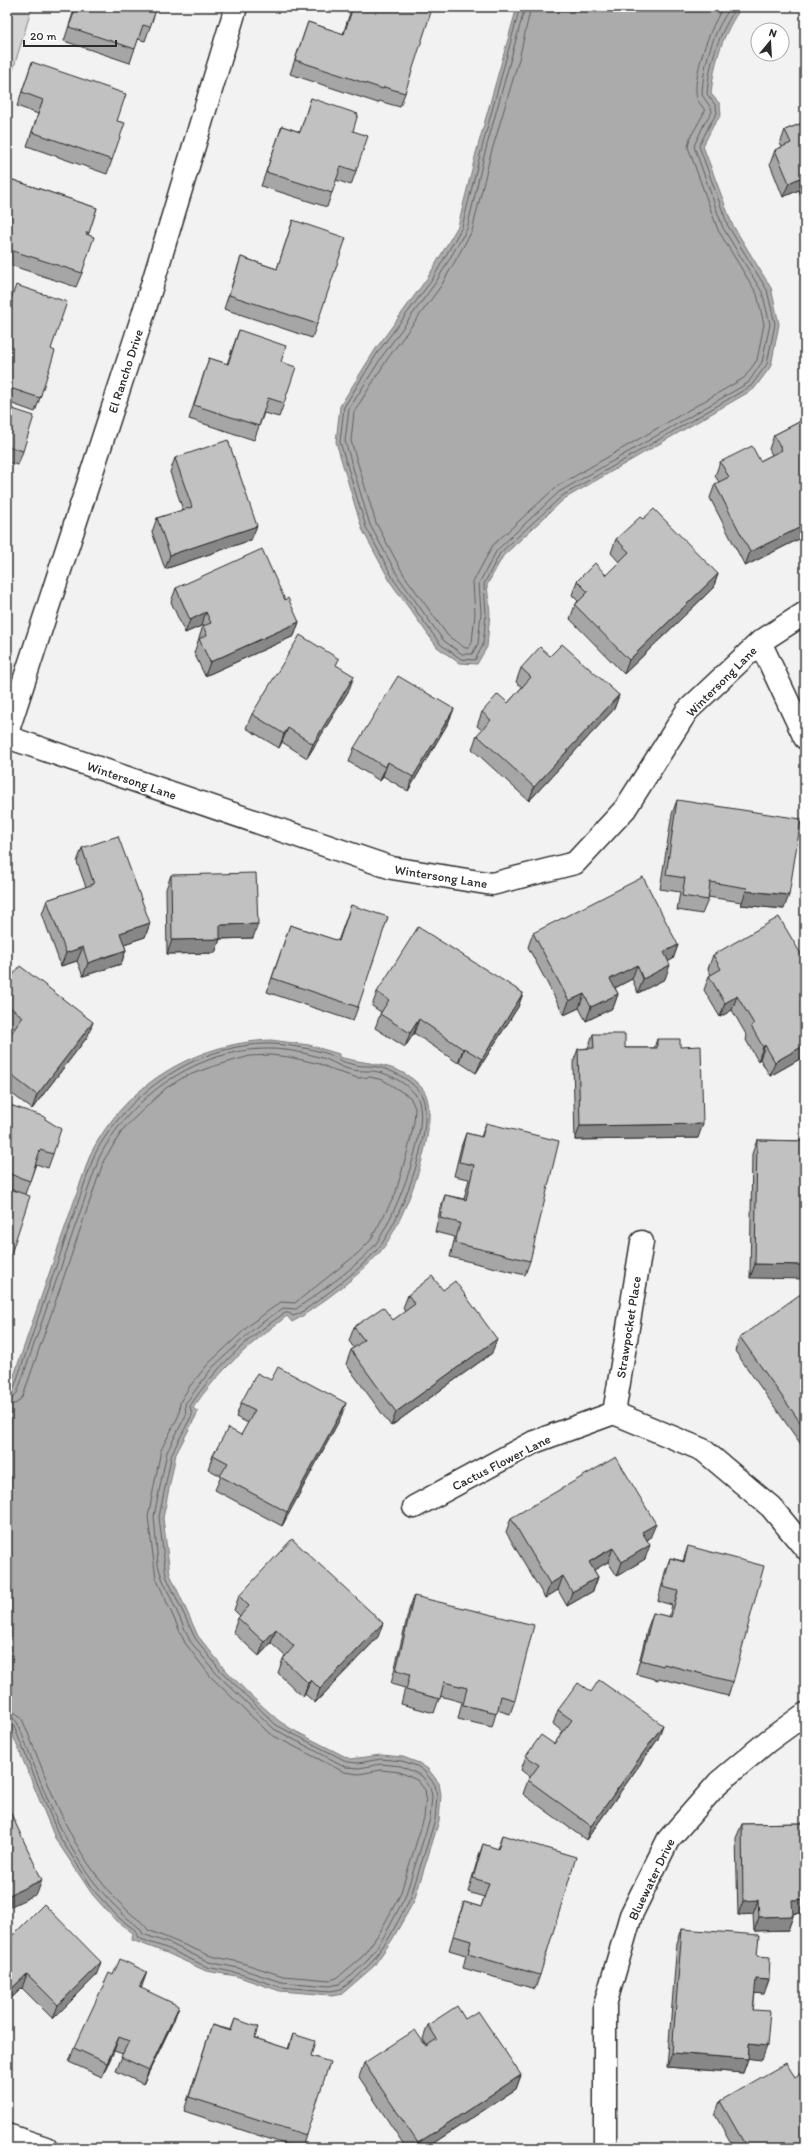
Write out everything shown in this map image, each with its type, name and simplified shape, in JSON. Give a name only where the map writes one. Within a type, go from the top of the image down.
[{"type":"street","name":"El Rancho Drive","points":[[7,733],[143,316],[236,7]]},
{"type":"street","name":"Wintersong Lane","points":[[7,737],[392,868],[492,884],[575,862],[625,809],[687,711],[760,642],[805,613]]},
{"type":"street","points":[[760,642],[805,738]]},
{"type":"street","name":"Strawpocket Place","points":[[614,1413],[642,1242]]},
{"type":"street","points":[[614,1413],[703,1450],[771,1507],[805,1548]]},
{"type":"street","name":"Cactus Flower Lane","points":[[414,1507],[534,1442],[614,1413]]},
{"type":"street","name":"Bluewater Drive","points":[[605,2148],[605,2005],[631,1915],[668,1840],[719,1782],[768,1740],[805,1714]]},
{"type":"street","points":[[7,2135],[46,2148]]},
{"type":"shaded area","points":[[7,7],[32,7],[7,90]]},
{"type":"water","points":[[517,7],[742,7],[735,17],[720,48],[714,70],[711,94],[720,104],[721,115],[713,126],[703,146],[732,224],[771,288],[779,324],[771,366],[754,389],[564,499],[503,556],[487,585],[490,613],[487,647],[477,664],[459,663],[437,647],[391,583],[362,529],[336,442],[340,406],[375,350],[428,277],[458,226],[476,153]]},
{"type":"water","points":[[271,1040],[309,1045],[339,1054],[339,1057],[394,1069],[404,1073],[422,1088],[428,1102],[429,1122],[419,1171],[400,1219],[389,1239],[380,1252],[352,1279],[301,1317],[292,1322],[287,1316],[236,1358],[213,1382],[193,1408],[198,1412],[176,1454],[163,1518],[170,1574],[198,1636],[223,1667],[250,1695],[279,1721],[293,1730],[350,1759],[381,1755],[403,1757],[419,1763],[428,1769],[439,1783],[441,1795],[439,1821],[414,1901],[392,1940],[373,1967],[343,1993],[331,1995],[280,1991],[236,1976],[206,1971],[167,1953],[132,1940],[133,1933],[116,1921],[92,1894],[55,1838],[7,1721],[7,1396],[90,1155],[105,1130],[122,1108],[142,1089],[165,1072],[189,1059],[215,1049],[243,1043]]},
{"type":"building","points":[[76,7],[157,7],[150,27],[143,25],[135,49],[69,27]]},
{"type":"building","points":[[353,7],[416,7],[431,12],[405,93],[384,87],[383,89],[295,60],[308,22],[344,34]]},
{"type":"building","points":[[32,62],[126,94],[117,121],[125,123],[112,160],[32,132],[43,100],[22,92]]},
{"type":"building","points":[[311,98],[358,114],[353,131],[368,136],[356,171],[341,166],[332,193],[266,172],[282,126],[300,132]]},
{"type":"building","points":[[805,122],[805,178],[804,176],[789,183],[775,150],[791,143],[785,130]]},
{"type":"building","points":[[7,178],[97,208],[89,233],[87,232],[86,234],[94,237],[82,273],[7,249]]},
{"type":"building","points":[[293,220],[346,238],[317,324],[229,295],[241,257],[277,269]]},
{"type":"building","points":[[16,285],[67,302],[51,349],[55,351],[40,398],[7,387],[7,301],[10,302]]},
{"type":"building","points":[[239,330],[286,346],[281,362],[296,367],[284,403],[268,398],[259,426],[194,405],[209,358],[228,364]]},
{"type":"building","points":[[7,407],[34,416],[23,451],[7,446]]},
{"type":"building","points":[[805,419],[805,525],[750,552],[715,484],[729,477],[720,462],[752,446],[760,461],[782,450],[774,435]]},
{"type":"building","points":[[228,440],[257,526],[170,555],[157,518],[192,507],[175,458]]},
{"type":"building","points":[[654,509],[718,574],[629,660],[575,605],[588,592],[577,581],[595,563],[606,575],[629,552],[616,539],[640,517],[643,519]]},
{"type":"building","points":[[262,549],[285,600],[288,598],[299,622],[210,662],[199,639],[207,635],[203,626],[211,623],[206,612],[190,620],[176,588]]},
{"type":"building","points":[[300,635],[339,659],[336,665],[354,676],[313,744],[288,728],[284,734],[252,714]]},
{"type":"building","points":[[562,644],[619,695],[534,787],[477,735],[491,720],[482,712],[498,694],[508,703],[531,677],[521,668],[540,647],[550,656]]},
{"type":"building","points":[[398,676],[454,709],[413,777],[388,762],[385,767],[354,748]]},
{"type":"building","points":[[677,800],[801,819],[789,895],[746,891],[747,888],[710,882],[708,900],[682,896],[685,878],[666,875]]},
{"type":"building","points":[[118,836],[150,923],[120,933],[126,950],[88,963],[83,947],[66,953],[47,900],[94,884],[82,848]]},
{"type":"building","points":[[256,873],[258,924],[220,925],[220,939],[172,940],[171,875]]},
{"type":"building","points":[[643,877],[678,945],[664,952],[670,965],[643,979],[637,965],[610,979],[618,994],[591,1007],[584,994],[569,1001],[533,933]]},
{"type":"building","points":[[351,905],[388,917],[358,1007],[272,978],[290,925],[339,941]]},
{"type":"building","points":[[779,917],[805,961],[805,1045],[775,1062],[765,1045],[763,1047],[751,1026],[754,1024],[737,996],[725,1003],[709,976],[721,969],[713,955]]},
{"type":"building","points":[[418,927],[523,993],[482,1059],[464,1048],[463,1049],[419,1019],[410,1033],[380,1014],[389,1000],[377,992]]},
{"type":"building","points":[[20,966],[93,1022],[37,1095],[7,1072],[7,1039],[23,1017],[7,1005],[7,983]]},
{"type":"building","points":[[593,1034],[625,1034],[625,1048],[657,1048],[657,1039],[680,1039],[680,1047],[701,1046],[703,1124],[580,1126],[578,1049],[594,1048]]},
{"type":"building","points":[[7,1104],[45,1117],[45,1119],[61,1129],[53,1154],[40,1150],[30,1181],[7,1173]]},
{"type":"building","points":[[486,1123],[559,1141],[530,1261],[455,1243],[460,1223],[440,1218],[445,1195],[466,1200],[474,1165],[459,1162],[466,1133],[482,1137]]},
{"type":"building","points":[[757,1140],[805,1141],[805,1265],[755,1264]]},
{"type":"building","points":[[7,1188],[30,1196],[7,1266]]},
{"type":"building","points":[[432,1276],[443,1290],[455,1281],[497,1339],[396,1412],[351,1350],[364,1340],[354,1327],[383,1307],[393,1320],[415,1304],[408,1295]]},
{"type":"building","points":[[802,1293],[805,1297],[805,1429],[740,1337]]},
{"type":"building","points":[[278,1367],[346,1403],[287,1512],[220,1476],[228,1463],[213,1455],[228,1428],[241,1435],[255,1410],[241,1403],[257,1373],[271,1380]]},
{"type":"building","points":[[616,1457],[656,1524],[642,1532],[650,1545],[622,1562],[613,1548],[600,1555],[589,1562],[598,1577],[572,1592],[563,1576],[550,1584],[511,1518]]},
{"type":"building","points":[[292,1539],[383,1623],[320,1689],[311,1680],[308,1683],[283,1659],[294,1646],[276,1629],[264,1642],[238,1618],[249,1606],[239,1596]]},
{"type":"building","points":[[688,1546],[764,1566],[733,1682],[664,1664],[663,1666],[641,1660],[653,1613],[671,1617],[678,1591],[663,1587],[670,1558],[684,1562]]},
{"type":"building","points":[[414,1596],[534,1625],[515,1700],[501,1696],[497,1713],[463,1705],[467,1688],[444,1682],[440,1699],[406,1690],[410,1674],[396,1670]]},
{"type":"building","points":[[599,1680],[663,1725],[591,1826],[528,1780],[539,1765],[526,1756],[541,1735],[554,1744],[572,1720],[558,1710],[578,1683],[591,1692]]},
{"type":"building","points":[[7,1805],[42,1880],[7,1896]]},
{"type":"building","points":[[805,1823],[805,1899],[792,1900],[793,1916],[759,1917],[758,1900],[743,1901],[742,1824]]},
{"type":"building","points":[[502,1835],[576,1857],[540,1975],[468,1954],[471,1941],[454,1936],[464,1902],[481,1907],[489,1883],[473,1878],[483,1844],[498,1849]]},
{"type":"building","points":[[44,1904],[101,1962],[58,2005],[27,1974],[7,1993],[7,1941]]},
{"type":"building","points":[[682,1929],[759,1935],[757,1956],[770,1957],[769,1980],[756,1979],[753,2010],[770,2011],[767,2046],[749,2044],[748,2059],[672,2053]]},
{"type":"building","points":[[120,1959],[147,1972],[139,1987],[179,2006],[149,2070],[121,2057],[129,2041],[119,2037],[107,2063],[74,2048],[109,1973],[113,1975]]},
{"type":"building","points":[[457,2006],[465,2019],[478,2011],[521,2075],[418,2143],[364,2063],[415,2030],[426,2046],[437,2039],[428,2025]]},
{"type":"building","points":[[235,2019],[258,2027],[255,2038],[289,2049],[293,2034],[315,2041],[311,2056],[330,2062],[306,2135],[189,2097],[212,2025],[231,2031]]},
{"type":"building","points":[[786,2063],[795,2077],[805,2070],[805,2148],[747,2148],[720,2101]]}]
